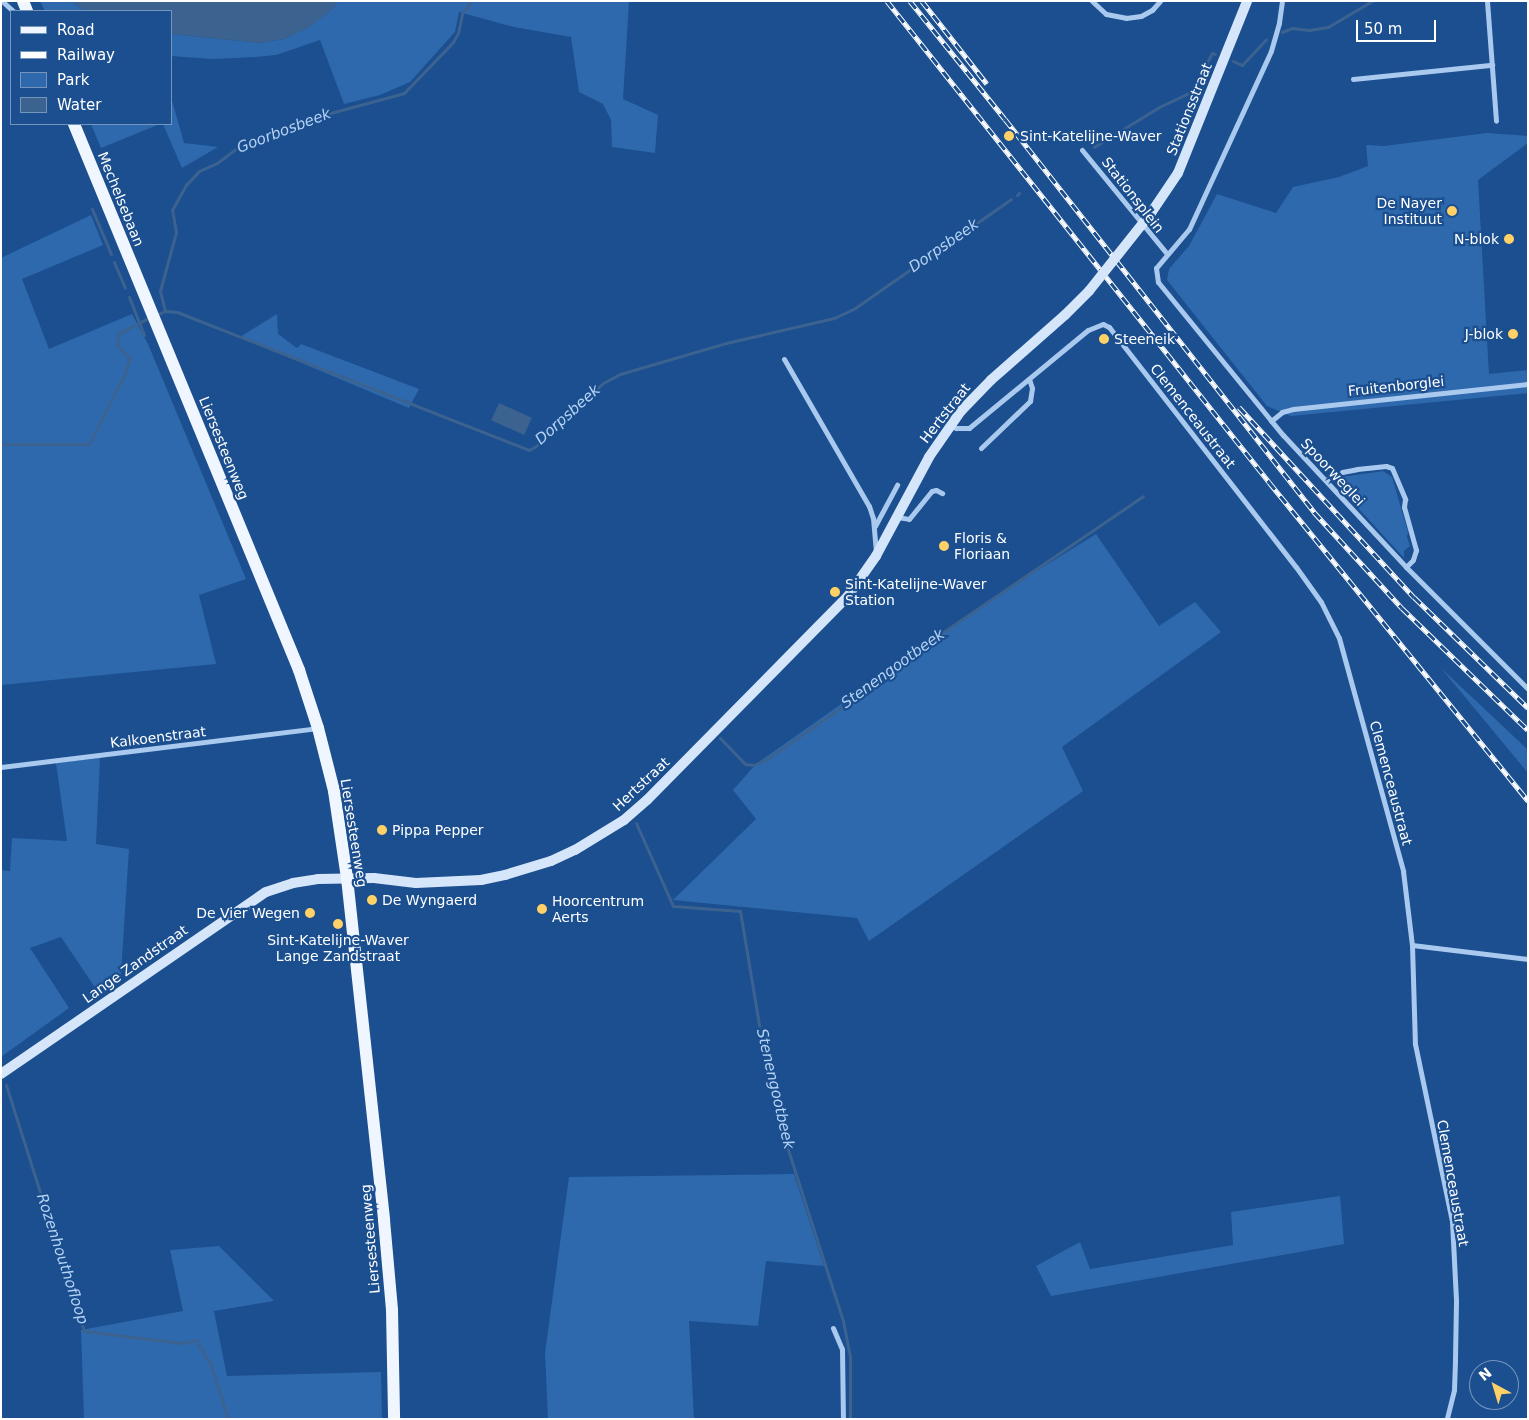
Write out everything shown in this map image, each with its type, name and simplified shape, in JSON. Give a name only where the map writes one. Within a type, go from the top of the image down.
[{"type":"main road","name":"Mechelsebaan","points":[[74,125],[141,286]]},
{"type":"main road","name":"Liersesteenweg","points":[[141,286],[300,670],[318,728],[334,791],[347,878],[384,1220],[392,1310],[394,1419]]},
{"type":"street","points":[[2,1],[12,10]]},
{"type":"street","points":[[1092,1],[1106,14],[1126,18],[1141,16],[1152,10],[1160,1]]},
{"type":"street","name":"Stationsstraat","points":[[1088,291],[1151,213],[1178,172],[1247,1]]},
{"type":"street","points":[[1167,254],[1184,236],[1194,221],[1271,51],[1279,23],[1282,1]]},
{"type":"street","points":[[1487,1],[1496,121]]},
{"type":"street","points":[[1352,79],[1492,65]]},
{"type":"street","name":"Stationsplein","points":[[1082,150],[1167,254]]},
{"type":"street","name":"Spoorweglei","points":[[1167,254],[1156,268],[1158,282],[1271,421],[1406,567],[1528,689]]},
{"type":"street","name":"Hertstraat","points":[[347,878],[374,878],[416,883],[481,880],[551,861],[600,836],[647,800],[848,596],[876,556],[929,457],[950,424],[974,396],[1065,315],[1088,291]]},
{"type":"street","name":"Clemenceaustraat","points":[[950,424],[956,428],[969,428],[1088,330],[1102,324],[1109,327],[1321,602],[1339,638],[1403,871],[1412,945],[1414,1044],[1423,1093],[1440,1157],[1454,1243],[1454,1390],[1447,1419]]},
{"type":"street","points":[[784,359],[868,506],[875,527],[876,556]]},
{"type":"street","points":[[981,448],[1030,401],[1032,388],[1029,379]]},
{"type":"street","name":"Fruitenborglei","points":[[1271,421],[1282,412],[1293,409],[1528,384]]},
{"type":"street","points":[[1326,480],[1336,473],[1357,469],[1386,466],[1392,468],[1405,499],[1404,507],[1416,550],[1413,560],[1406,567]]},
{"type":"street","points":[[875,527],[897,485]]},
{"type":"street","points":[[897,517],[909,519],[932,491],[936,490],[942,493]]},
{"type":"street","name":"Kalkoenstraat","points":[[1,767],[318,728]]},
{"type":"street","name":"Lange Zandstraat","points":[[1,1074],[266,892],[292,883],[318,879],[347,878]]},
{"type":"street","points":[[1412,945],[1528,959]]},
{"type":"street","points":[[833,1328],[842,1349],[843,1419]]},
{"type":"green space","points":[[40,1],[71,1],[84,10],[44,10]]},
{"type":"green space","points":[[338,1],[629,1],[623,99],[658,115],[655,153],[612,147],[611,120],[603,104],[579,92],[571,37],[514,27],[459,12],[455,32],[410,82],[380,95],[344,104],[320,40],[276,55],[212,59],[172,56],[172,34],[260,43],[284,39],[308,27],[333,9]]},
{"type":"green space","points":[[172,101],[184,143],[218,147],[182,168],[163,125],[172,125]]},
{"type":"green space","points":[[91,125],[158,125],[101,148]]},
{"type":"green space","points":[[1487,133],[1528,136],[1528,143],[1478,180],[1489,374],[1528,370],[1528,393],[1291,416],[1267,406],[1167,280],[1169,269],[1189,246],[1217,194],[1276,213],[1293,187],[1339,177],[1368,166],[1366,145],[1384,146]]},
{"type":"green space","points":[[91,215],[103,245],[22,279],[49,349],[132,314],[148,344],[246,579],[199,595],[216,664],[1,685],[1,258]]},
{"type":"green space","points":[[277,314],[278,334],[297,348],[301,344],[419,389],[409,408],[240,337]]},
{"type":"green space","points":[[1383,471],[1392,477],[1408,532],[1407,537],[1410,546],[1404,551],[1404,558],[1337,485],[1342,477]]},
{"type":"green space","points":[[1096,534],[1159,626],[1195,602],[1221,632],[1062,747],[1083,791],[869,941],[857,918],[673,900],[756,819],[733,790],[756,764],[988,601]]},
{"type":"green space","points":[[1441,668],[1528,750],[1528,773]]},
{"type":"green space","points":[[100,758],[96,844],[129,849],[121,974],[96,989],[61,937],[30,948],[69,1008],[1,1057],[1,870],[10,871],[12,838],[67,841],[56,763]]},
{"type":"green space","points":[[794,1174],[824,1266],[766,1261],[758,1326],[689,1321],[694,1419],[548,1419],[545,1353],[569,1177]]},
{"type":"green space","points":[[1340,1196],[1344,1244],[1051,1296],[1036,1266],[1080,1242],[1090,1269],[1233,1245],[1231,1212]]},
{"type":"green space","points":[[219,1246],[274,1301],[214,1311],[227,1376],[381,1372],[382,1419],[84,1419],[81,1330],[183,1311],[170,1250]]},
{"type":"water","points":[[71,1],[338,1],[333,9],[308,28],[284,39],[260,43],[172,34],[172,10],[84,10]]},
{"type":"water","points":[[499,403],[532,418],[524,435],[491,420]]},
{"type":"waterway","name":"Goorbosbeek","points":[[156,315],[165,311],[160,291],[176,232],[172,210],[186,185],[199,171],[217,163],[238,147],[301,121],[404,93],[453,42],[458,33],[462,14],[471,1]]},
{"type":"waterway","name":"Dorpsbeek","points":[[1282,32],[1292,28],[1309,30],[1328,27],[1372,1]]},
{"type":"waterway","name":"Dorpsbeek","points":[[1233,61],[1242,65],[1266,39]]},
{"type":"waterway","name":"Dorpsbeek","points":[[1094,147],[1159,107],[1191,92],[1212,53],[1215,54]]},
{"type":"waterway","name":"Dorpsbeek","points":[[165,311],[177,312],[529,450],[536,446],[603,383],[620,374],[726,343],[834,318],[855,308],[1011,199]]},
{"type":"waterway","points":[[92,209],[111,254]]},
{"type":"waterway","points":[[114,262],[125,288]]},
{"type":"waterway","points":[[129,297],[144,335]]},
{"type":"waterway","name":"Goorbosbeek","points":[[1,444],[89,444],[125,373],[130,358],[117,346],[118,334],[150,317]]},
{"type":"waterway","name":"Stenengootbeek","points":[[720,738],[745,764],[754,765],[765,760],[871,687],[874,679],[1143,496]]},
{"type":"waterway","name":"Stenengootbeek","points":[[636,823],[673,906],[740,911],[763,1048],[783,1134],[843,1321],[850,1356],[850,1419]]},
{"type":"waterway","name":"Rozenhouthofloop","points":[[6,1085],[84,1331],[181,1343],[196,1340],[210,1363],[228,1419]]},
{"type":"railway","points":[[887,1],[1269,482],[1528,801]]},
{"type":"railway","points":[[910,1],[1314,512],[1402,608],[1528,730]]},
{"type":"railway","points":[[922,1],[987,84]]},
{"type":"railway","points":[[1239,407],[1414,597],[1528,708]]},
{"type":"place","name":"Sint-Katelijne-Waver","points":[[1009,136]]},
{"type":"place","name":"De Nayer Instituut","points":[[1452,211]]},
{"type":"place","name":"N-blok","points":[[1509,239]]},
{"type":"place","name":"J-blok","points":[[1513,334]]},
{"type":"place","name":"Steeneik","points":[[1104,339]]},
{"type":"place","name":"Floris & Floriaan","points":[[944,546]]},
{"type":"place","name":"Sint-Katelijne-Waver Station","points":[[835,592]]},
{"type":"place","name":"Pippa Pepper","points":[[382,830]]},
{"type":"place","name":"De Wyngaerd","points":[[372,900]]},
{"type":"place","name":"Hoorcentrum Aerts","points":[[542,909]]},
{"type":"place","name":"De Vier Wegen","points":[[310,913]]},
{"type":"place","name":"Sint-Katelijne-Waver Lange Zandstraat","points":[[338,924]]}]
